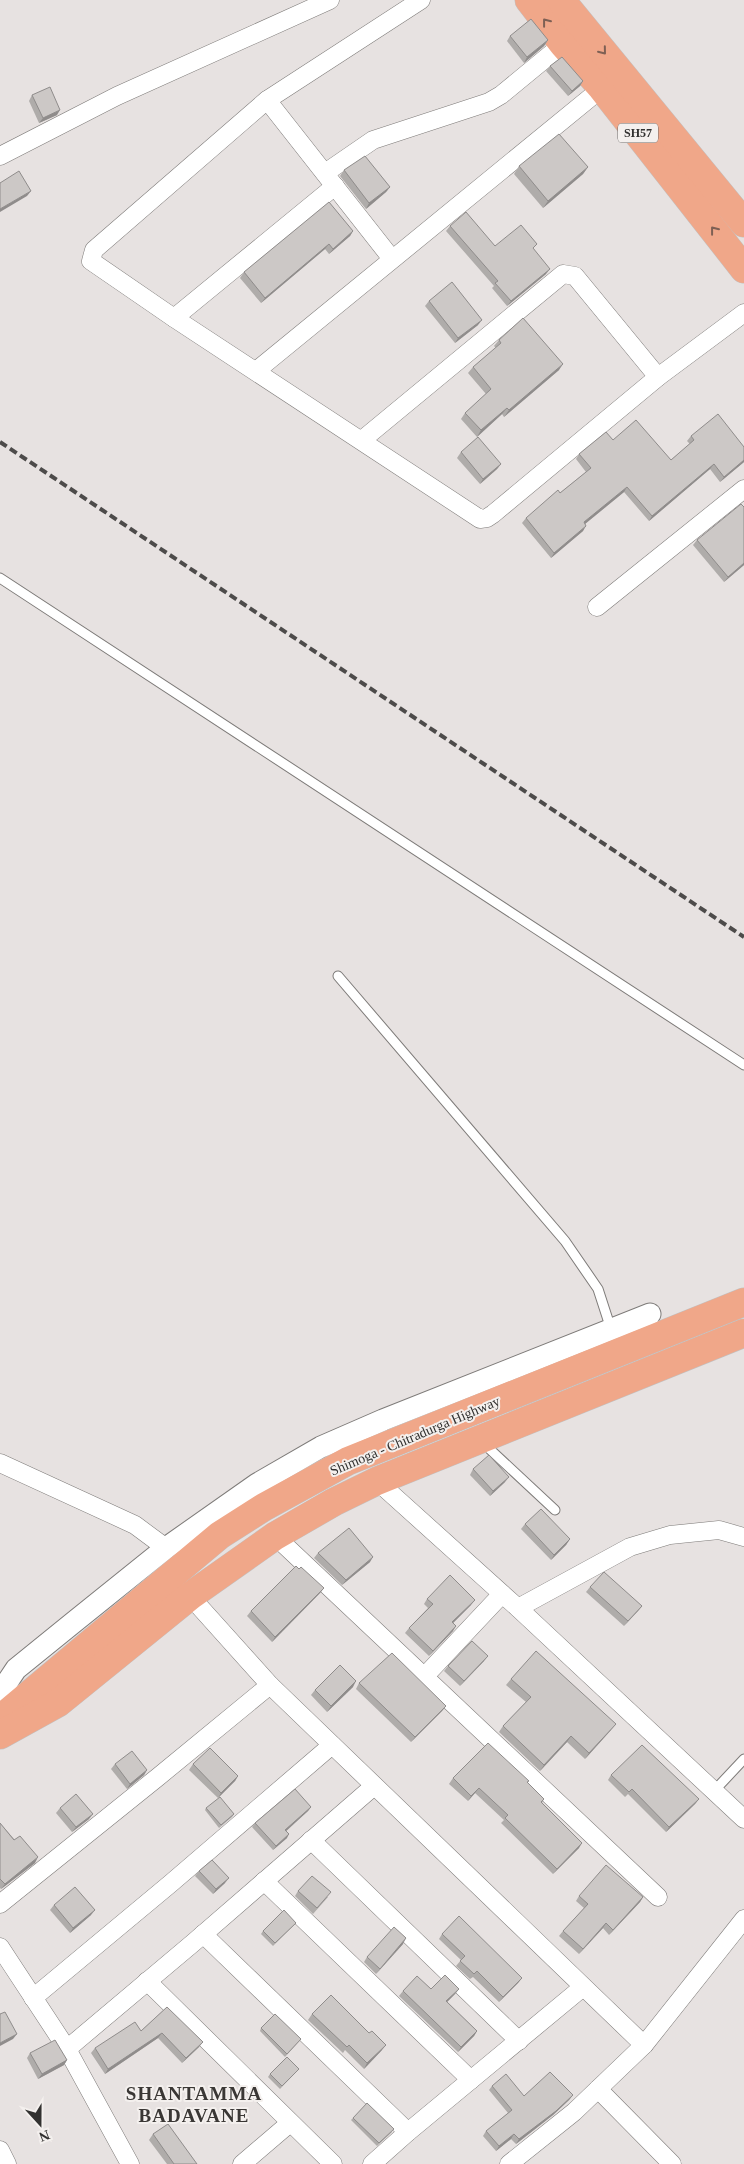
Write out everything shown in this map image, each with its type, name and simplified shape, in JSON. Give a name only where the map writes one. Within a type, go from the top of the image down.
[{"type":"main road","name":"SH57","points":[[529,0],[563,44],[602,88],[744,268]]},
{"type":"main road","name":"SH57","points":[[561,0],[744,223]]},
{"type":"main road","name":"Shimoga - Chitradurga Highway","points":[[0,1719],[220,1536],[264,1506],[348,1461],[744,1302]]},
{"type":"main road","points":[[0,1735],[58,1703],[190,1596],[275,1536],[334,1502],[377,1481],[744,1334]]},
{"type":"street","points":[[0,156],[117,96],[330,0]]},
{"type":"street","points":[[421,0],[267,100],[94,250],[91,261],[174,318],[480,519],[487,518],[658,377],[744,313]]},
{"type":"street","points":[[174,318],[373,140],[489,102],[501,96],[563,44]]},
{"type":"street","points":[[256,371],[602,88]]},
{"type":"street","points":[[267,100],[392,259]]},
{"type":"street","points":[[362,440],[563,274],[575,276],[658,377]]},
{"type":"street","points":[[597,607],[744,489]]},
{"type":"street","points":[[0,1693],[16,1669],[166,1548],[257,1484],[321,1448],[383,1420],[650,1314]]},
{"type":"street","points":[[0,1463],[135,1525],[166,1548]]},
{"type":"street","points":[[377,1481],[518,1608],[744,1819]]},
{"type":"street","points":[[518,1608],[630,1547],[662,1537],[719,1530],[744,1537]]},
{"type":"street","points":[[275,1536],[658,1897]]},
{"type":"street","points":[[424,1677],[502,1594]]},
{"type":"street","points":[[190,1596],[270,1685],[644,2045]]},
{"type":"street","points":[[0,1904],[158,1778],[270,1685]]},
{"type":"street","points":[[33,1998],[332,1745]]},
{"type":"street","points":[[66,2049],[203,1934],[374,1786]]},
{"type":"street","points":[[311,1840],[519,2041]]},
{"type":"street","points":[[264,1881],[471,2080]]},
{"type":"street","points":[[509,2164],[574,2112],[644,2045],[744,1918]]},
{"type":"street","points":[[203,1934],[408,2132]]},
{"type":"street","points":[[0,1947],[66,2049],[130,2164]]},
{"type":"street","points":[[147,1981],[333,2164]]},
{"type":"street","points":[[372,2164],[583,1987]]},
{"type":"street","points":[[598,2089],[672,2164]]},
{"type":"street","points":[[242,2164],[290,2123]]},
{"type":"street","points":[[0,2150],[7,2164]]},
{"type":"lane","points":[[0,578],[744,1065]]},
{"type":"lane","points":[[338,976],[565,1241],[598,1289],[611,1329]]},
{"type":"lane","points":[[480,1440],[555,1510]]},
{"type":"lane","points":[[714,1791],[744,1759]]},
{"type":"building","points":[[531,19],[548,40],[527,57],[510,36]]},
{"type":"building","points":[[562,57],[583,81],[572,91],[550,66]]},
{"type":"building","points":[[50,87],[60,110],[43,118],[32,95]]},
{"type":"building","points":[[559,134],[588,167],[548,201],[519,166]]},
{"type":"building","points":[[365,156],[390,187],[369,203],[344,170]]},
{"type":"building","points":[[19,171],[31,191],[0,209],[0,183]]},
{"type":"building","points":[[329,202],[353,231],[333,249],[329,244],[265,298],[244,272]]},
{"type":"building","points":[[466,212],[495,246],[521,225],[537,244],[533,248],[550,269],[511,301],[495,283],[498,281],[450,226]]},
{"type":"building","points":[[452,282],[482,320],[458,338],[429,301]]},
{"type":"building","points":[[523,318],[563,364],[509,410],[507,408],[481,430],[465,413],[491,389],[473,367],[501,343],[499,340]]},
{"type":"building","points":[[718,414],[744,447],[744,460],[724,477],[714,464],[652,516],[627,487],[584,522],[586,526],[554,553],[526,518],[558,490],[560,493],[591,468],[579,454],[606,432],[613,440],[636,420],[671,460],[694,440],[691,436]]},
{"type":"building","points":[[478,437],[501,464],[483,479],[461,452]]},
{"type":"building","points":[[741,504],[744,507],[744,563],[728,577],[697,540]]},
{"type":"building","points":[[489,1455],[509,1477],[493,1491],[473,1469]]},
{"type":"building","points":[[541,1509],[570,1539],[554,1555],[525,1524]]},
{"type":"building","points":[[349,1528],[373,1557],[346,1580],[318,1553]]},
{"type":"building","points":[[296,1566],[299,1569],[301,1567],[324,1588],[275,1637],[251,1611]]},
{"type":"building","points":[[604,1572],[642,1606],[628,1621],[590,1587]]},
{"type":"building","points":[[450,1575],[475,1600],[452,1622],[456,1626],[433,1651],[409,1628],[433,1604],[427,1599]]},
{"type":"building","points":[[472,1641],[488,1656],[464,1681],[448,1666]]},
{"type":"building","points":[[536,1651],[616,1724],[589,1753],[571,1736],[544,1765],[503,1726],[531,1697],[511,1679]]},
{"type":"building","points":[[392,1653],[446,1706],[415,1737],[359,1683]]},
{"type":"building","points":[[340,1665],[356,1681],[331,1706],[315,1690]]},
{"type":"building","points":[[488,1743],[529,1781],[527,1782],[544,1799],[541,1802],[582,1843],[557,1869],[505,1818],[508,1815],[479,1788],[471,1796],[453,1778]]},
{"type":"building","points":[[642,1745],[699,1799],[669,1827],[632,1789],[629,1792],[611,1775]]},
{"type":"building","points":[[210,1748],[238,1776],[221,1793],[193,1764]]},
{"type":"building","points":[[132,1751],[147,1770],[130,1784],[115,1764]]},
{"type":"building","points":[[295,1789],[311,1807],[285,1830],[289,1834],[276,1846],[255,1823]]},
{"type":"building","points":[[76,1794],[93,1814],[76,1827],[60,1808]]},
{"type":"building","points":[[220,1797],[234,1814],[221,1825],[206,1808]]},
{"type":"building","points":[[0,1823],[14,1840],[20,1836],[38,1857],[5,1884],[0,1879]]},
{"type":"building","points":[[212,1860],[229,1878],[216,1889],[199,1871]]},
{"type":"building","points":[[606,1865],[643,1897],[613,1930],[606,1923],[583,1949],[563,1931],[588,1904],[579,1896]]},
{"type":"building","points":[[312,1876],[331,1892],[317,1908],[298,1891]]},
{"type":"building","points":[[75,1887],[95,1910],[73,1928],[54,1905]]},
{"type":"building","points":[[284,1910],[296,1923],[275,1943],[263,1931]]},
{"type":"building","points":[[459,1916],[522,1978],[503,1997],[477,1971],[474,1974],[460,1961],[465,1956],[442,1934]]},
{"type":"building","points":[[394,1927],[406,1938],[380,1969],[367,1957]]},
{"type":"building","points":[[445,1975],[459,1989],[446,2001],[477,2031],[461,2047],[403,1991],[417,1976],[431,1989]]},
{"type":"building","points":[[331,1995],[369,2033],[372,2031],[386,2045],[367,2063],[312,2014]]},
{"type":"building","points":[[167,2007],[203,2042],[186,2058],[162,2033],[108,2069],[95,2048],[135,2022],[141,2031]]},
{"type":"building","points":[[5,2012],[17,2034],[0,2043],[0,2014]]},
{"type":"building","points":[[275,2014],[301,2039],[287,2054],[261,2028]]},
{"type":"building","points":[[55,2040],[67,2060],[42,2074],[30,2053]]},
{"type":"building","points":[[287,2057],[299,2069],[282,2086],[270,2074]]},
{"type":"building","points":[[550,2072],[573,2095],[556,2111],[519,2139],[514,2134],[499,2146],[486,2131],[512,2110],[492,2086],[506,2074],[524,2096]]},
{"type":"building","points":[[367,2103],[394,2129],[379,2143],[353,2118]]},
{"type":"building","points":[[168,2124],[197,2164],[174,2164],[153,2134]]},
{"type":"railway","points":[[0,442],[744,937]]},
{"type":"district","name":"SHANTAMMA BADAVANE","points":[[194,2104]]}]
